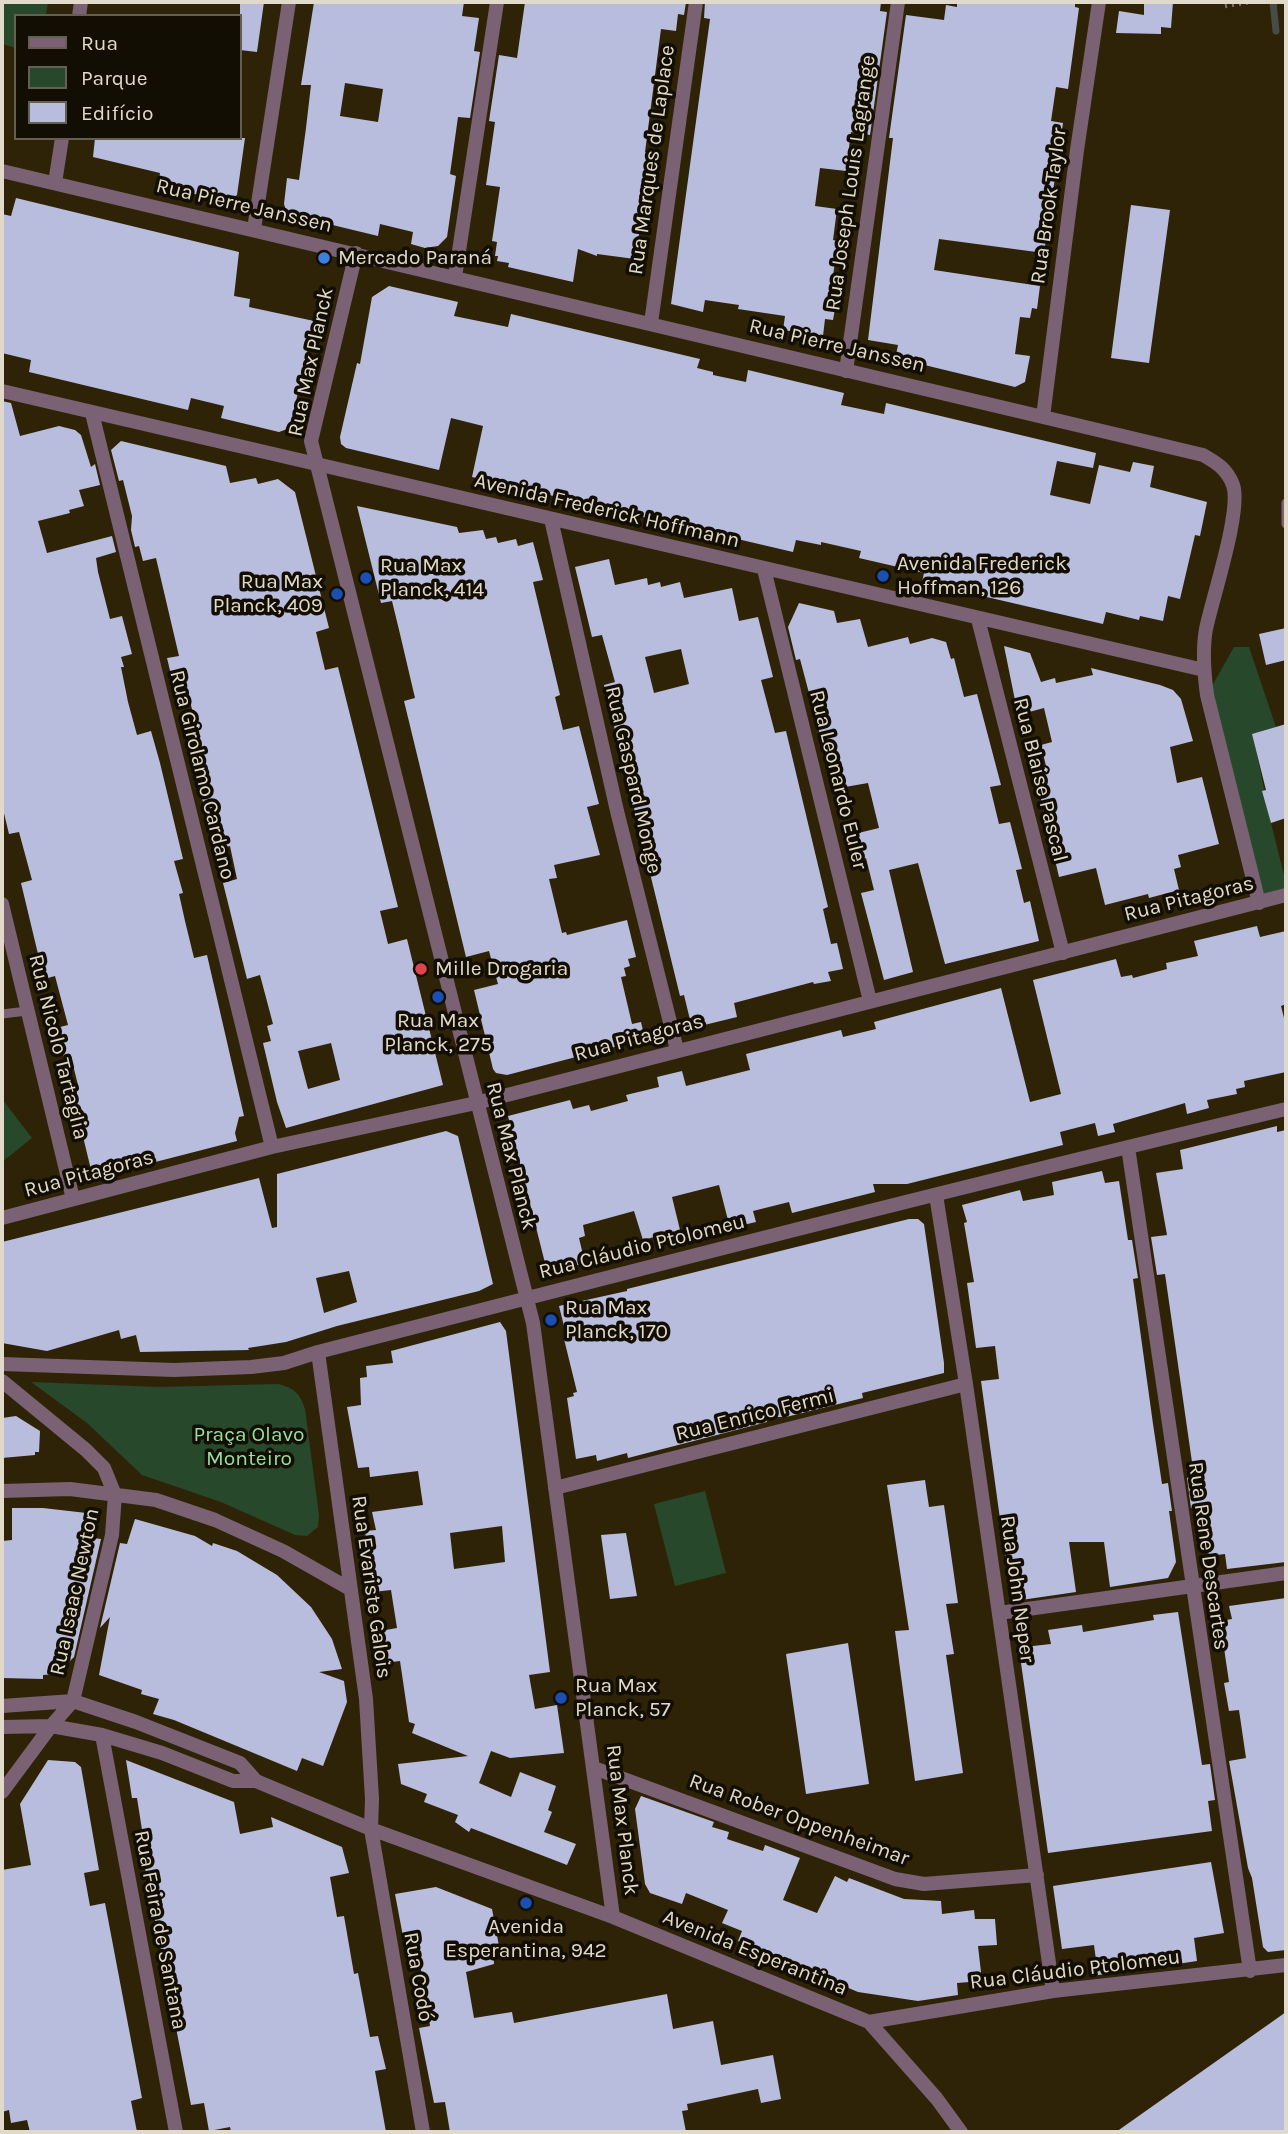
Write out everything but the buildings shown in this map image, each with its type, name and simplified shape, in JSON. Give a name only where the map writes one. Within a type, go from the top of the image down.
[{"type":"street","points":[[254,229],[289,2]]},
{"type":"street","points":[[455,277],[497,2]]},
{"type":"street","name":"Rua Marques de Laplace","points":[[651,323],[696,2]]},
{"type":"street","name":"Rua Joseph Louis Lagrange","points":[[846,371],[898,2]]},
{"type":"street","name":"Rua Brook Taylor","points":[[1043,416],[1099,2]]},
{"type":"street","points":[[55,183],[62,140]]},
{"type":"street","name":"Rua Pierre Janssen","points":[[2,171],[1043,416],[1203,455],[1222,466],[1234,487],[1235,511],[1205,633],[1204,670],[1207,695],[1259,903]]},
{"type":"street","name":"Rua Max Planck","points":[[356,253],[311,442],[533,1323],[613,1917]]},
{"type":"street","name":"Avenida Frederick Hoffmann","points":[[2,391],[1204,670]]},
{"type":"street","name":"Rua Girolamo Cardano","points":[[92,412],[272,1147]]},
{"type":"street","name":"Rua Gaspard Monge","points":[[551,519],[617,811],[677,1050]]},
{"type":"street","name":"Rua Leonardo Euler","points":[[764,569],[870,1001]]},
{"type":"street","name":"Rua Blaise Pascal","points":[[978,618],[1063,953]]},
{"type":"street","name":"Rua Pitagoras","points":[[2,1218],[272,1147],[476,1103],[1286,895]]},
{"type":"street","name":"Rua Nicolo Tartaglia","points":[[2,904],[73,1199]]},
{"type":"street","name":"Rua Cláudio Ptolomeu","points":[[2,1364],[174,1370],[284,1363],[527,1298],[1286,1109]]},
{"type":"street","name":"Rua Rene Descartes","points":[[1128,1147],[1250,1970]]},
{"type":"street","name":"Rua John Neper","points":[[936,1195],[966,1384],[1053,1991]]},
{"type":"street","name":"Rua Evariste Galois","points":[[318,1352],[366,1699],[372,1799],[371,1829]]},
{"type":"street","name":"Rua Isaac Newton","points":[[2,1381],[104,1468],[115,1495],[112,1535],[73,1701],[2,1792]]},
{"type":"street","name":"Rua Enrico Fermi","points":[[555,1488],[966,1384]]},
{"type":"street","points":[[2,1490],[70,1489],[156,1500],[215,1520],[283,1551],[350,1589]]},
{"type":"street","points":[[999,1613],[1286,1573]]},
{"type":"street","name":"Avenida Esperantina","points":[[2,1706],[73,1701],[240,1763],[256,1781]]},
{"type":"street","name":"Avenida Esperantina","points":[[2,1727],[51,1726],[102,1735],[162,1753],[233,1781],[256,1781],[371,1829],[613,1917],[869,2022],[937,2099],[961,2132]]},
{"type":"street","name":"Rua Feira de Santana","points":[[102,1735],[176,2132]]},
{"type":"street","name":"Rua Rober Oppenheimar","points":[[594,1768],[895,1879],[924,1884],[1037,1875]]},
{"type":"street","name":"Rua Codó","points":[[371,1829],[424,2132]]},
{"type":"street","name":"Rua Cláudio Ptolomeu","points":[[869,2022],[1053,1991],[1286,1965]]},
{"type":"lane","points":[[1286,503],[1286,524]]},
{"type":"lane","points":[[2,1014],[27,1011]]},
{"type":"path","points":[[1225,6],[1250,2]]},
{"type":"green space","points":[[2,2],[48,2],[46,14],[14,14],[14,47],[2,44]]},
{"type":"green space","points":[[1234,647],[1249,647],[1276,727],[1253,735],[1286,883],[1286,895],[1259,903],[1207,695]]},
{"type":"green space","points":[[2,1099],[32,1138],[2,1162]]},
{"type":"green space","name":"Praça Olavo Monteiro","points":[[31,1382],[159,1387],[278,1384],[288,1387],[296,1392],[305,1409],[319,1515],[318,1527],[307,1536],[295,1535],[221,1502],[142,1475],[87,1423]]},
{"type":"green space","points":[[705,1491],[726,1573],[675,1586],[654,1504]]},
{"type":"waterway","points":[[1273,2],[1276,31]]},
{"type":"place","name":"Mercado Paraná","points":[[324,258]]},
{"type":"place","name":"Avenida Frederick Hoffman, 126","points":[[883,576]]},
{"type":"place","name":"Rua Max Planck, 414","points":[[366,578]]},
{"type":"place","name":"Rua Max Planck, 409","points":[[337,594]]},
{"type":"place","name":"Mille Drogaria","points":[[421,969]]},
{"type":"place","name":"Rua Max Planck, 275","points":[[438,997]]},
{"type":"place","name":"Rua Max Planck, 170","points":[[551,1320]]},
{"type":"place","name":"Rua Max Planck, 57","points":[[561,1698]]},
{"type":"place","name":"Avenida Esperantina, 942","points":[[526,1903]]}]
